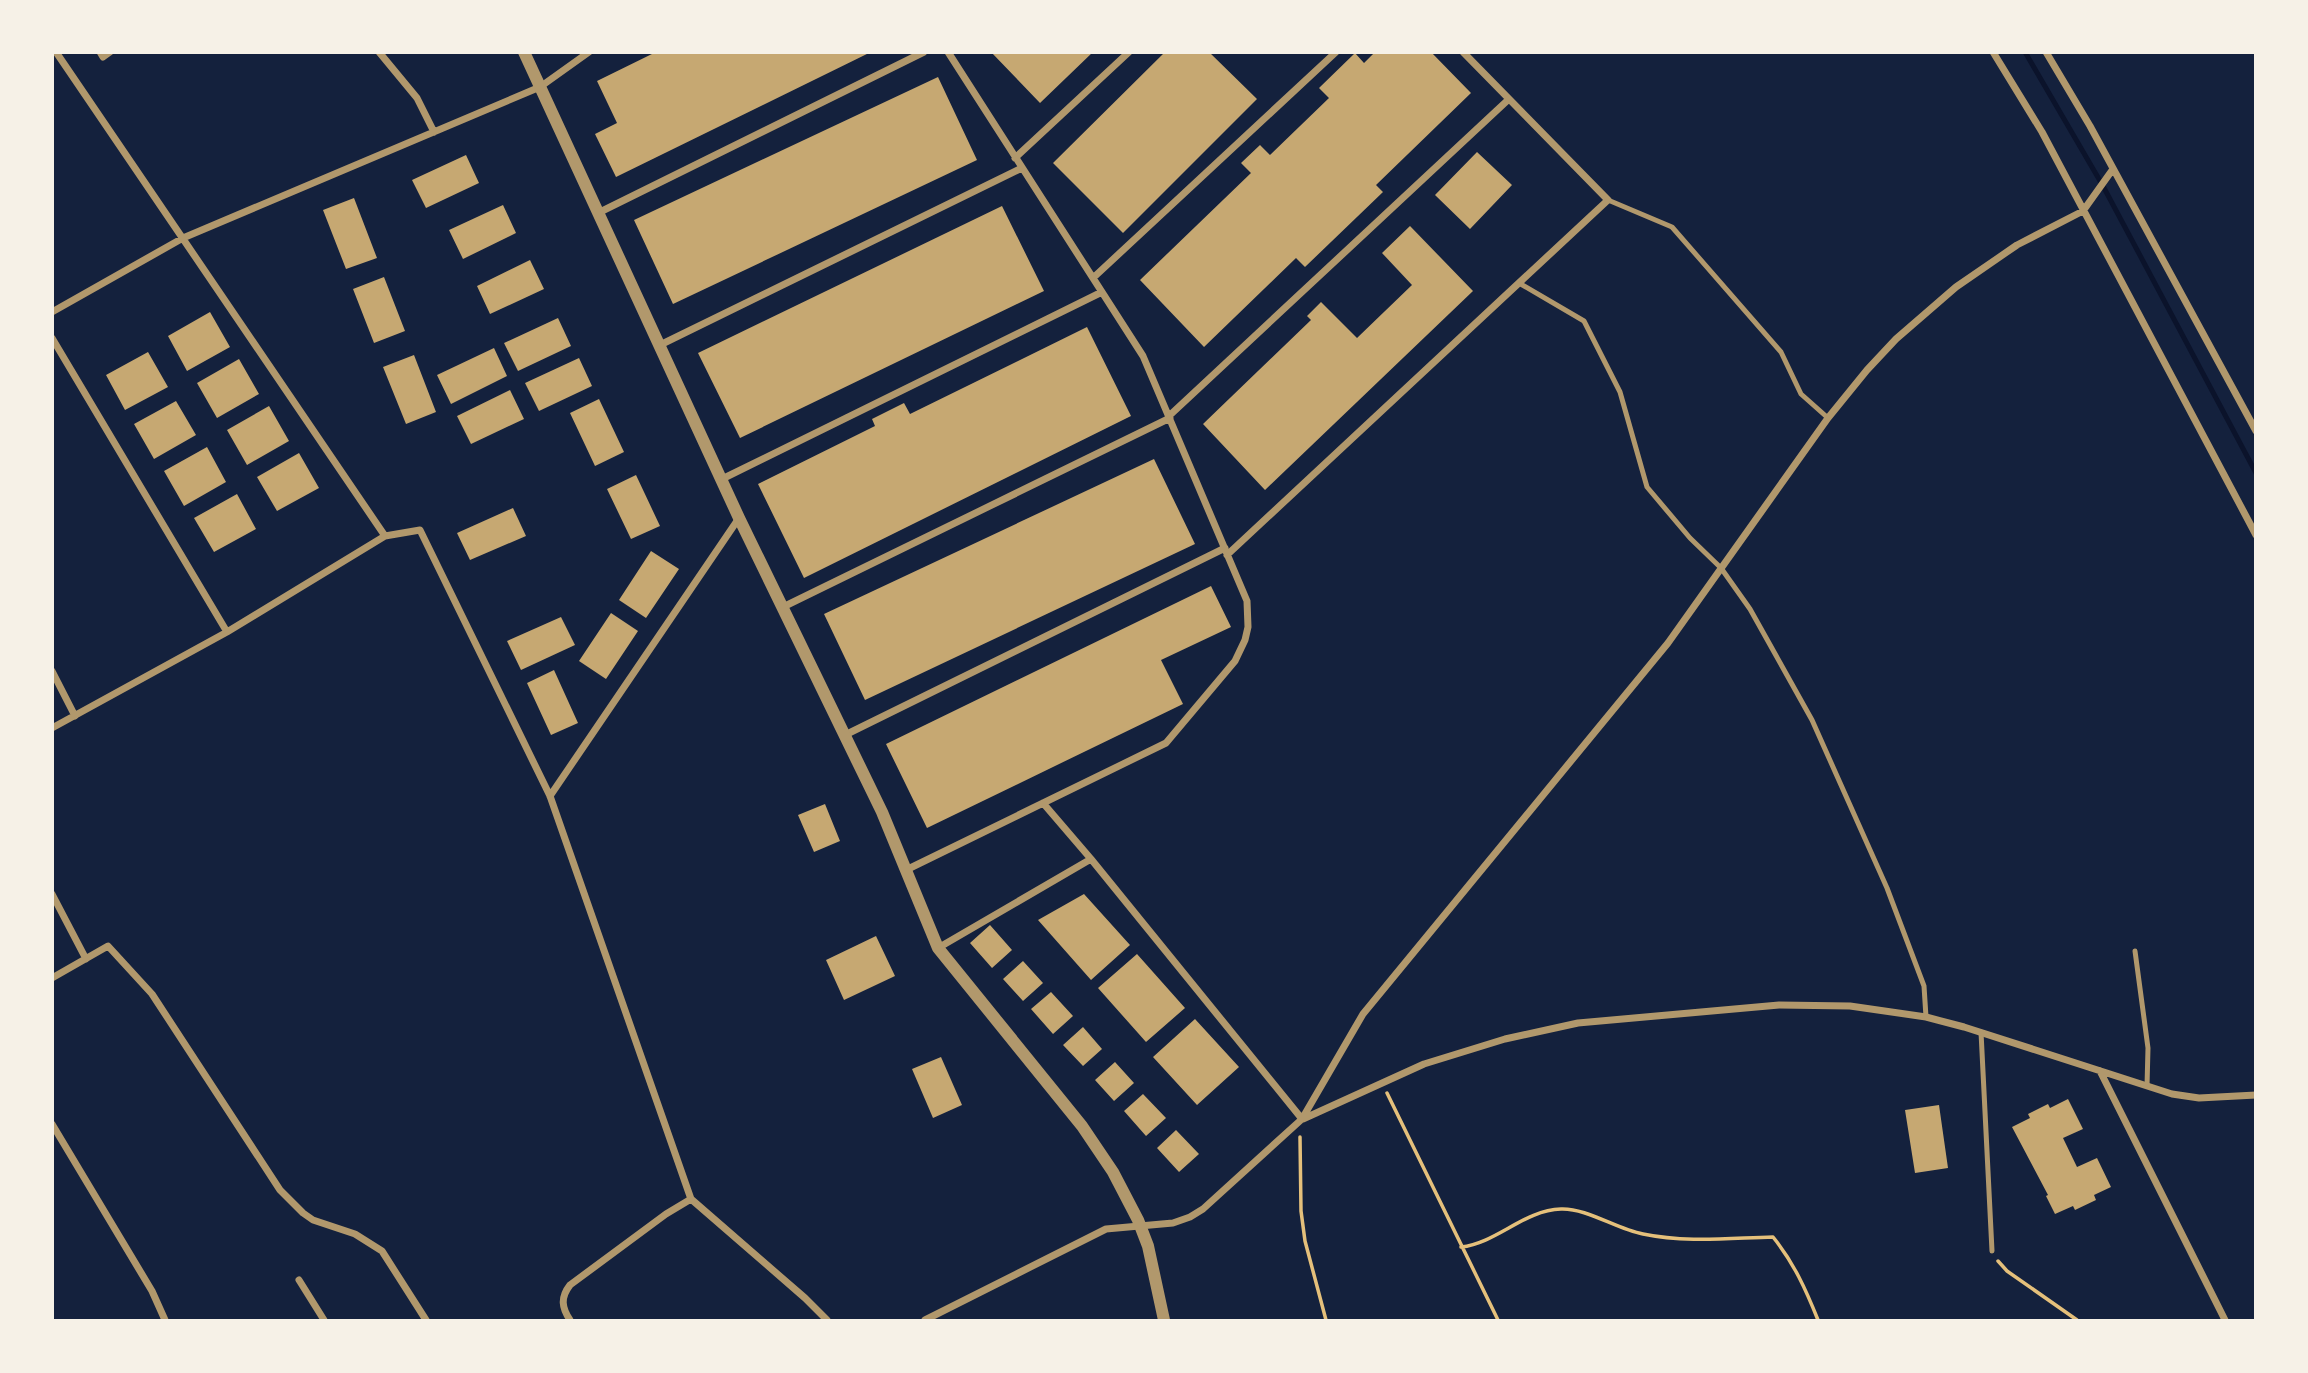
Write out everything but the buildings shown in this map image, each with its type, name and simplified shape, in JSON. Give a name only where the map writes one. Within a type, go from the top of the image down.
[{"type":"street","points":[[56,52],[385,536]]},
{"type":"street","points":[[100,52],[103,57],[110,52]]},
{"type":"street","points":[[379,52],[417,98],[434,132]]},
{"type":"street","points":[[524,52],[739,518],[883,812],[938,948],[1098,1148],[1127,1196],[1140,1227],[1155,1272],[1164,1321]]},
{"type":"street","points":[[52,312],[183,238],[540,87],[589,52]]},
{"type":"street","points":[[598,213],[924,52]]},
{"type":"street","points":[[906,870],[1166,743],[1235,661],[1245,640],[1249,614],[1247,601],[1143,356],[948,52]]},
{"type":"street","points":[[1016,158],[1129,52]]},
{"type":"street","points":[[1093,278],[1336,52]]},
{"type":"street","points":[[845,735],[1226,551],[1608,200],[1463,52]]},
{"type":"street","points":[[1993,52],[2026,104],[2256,535]]},
{"type":"street","points":[[2046,52],[2256,430]]},
{"type":"street","points":[[783,607],[1169,417],[1509,99]]},
{"type":"street","points":[[660,345],[1022,167]]},
{"type":"street","points":[[1302,1119],[1363,1014],[1668,643],[1828,418],[1867,370],[1927,310],[1976,272],[2018,245],[2083,211],[2113,169]]},
{"type":"street","points":[[722,480],[1102,292]]},
{"type":"street","points":[[52,338],[227,632]]},
{"type":"street","points":[[550,796],[739,518]]},
{"type":"street","points":[[52,728],[227,632],[385,536],[420,530],[550,796],[691,1199],[805,1298],[827,1321]]},
{"type":"street","points":[[52,671],[75,716]]},
{"type":"street","points":[[1043,803],[1302,1119]]},
{"type":"street","points":[[938,948],[1091,859]]},
{"type":"street","points":[[52,894],[86,959]]},
{"type":"street","points":[[52,978],[108,946],[152,994],[280,1190],[313,1220],[355,1234],[382,1251],[426,1321]]},
{"type":"street","points":[[925,1321],[1106,1229],[1173,1223],[1190,1217],[1203,1209],[1302,1119],[1382,1082],[1466,1050],[1518,1036],[1592,1022],[1812,1004],[1876,1009],[1926,1017],[1981,1032],[2147,1086],[2199,1098],[2256,1095]]},
{"type":"street","points":[[2100,1071],[2225,1321]]},
{"type":"street","points":[[52,1124],[152,1291],[164,1321]]},
{"type":"street","points":[[570,1321],[562,1304],[570,1285],[666,1214],[691,1199]]},
{"type":"street","points":[[299,1280],[324,1321]]},
{"type":"lane","points":[[1608,200],[1672,227],[1781,352],[1801,394],[1828,418]]},
{"type":"lane","points":[[1519,283],[1584,321],[1620,392],[1647,487],[1690,538],[1721,568],[1750,609],[1812,720],[1887,888],[1924,986],[1926,1017]]},
{"type":"lane","points":[[2135,951],[2148,1048],[2147,1086]]},
{"type":"lane","points":[[1981,1032],[1992,1251]]},
{"type":"path","points":[[1382,1082],[1498,1321]]},
{"type":"path","points":[[1302,1119],[1301,1211],[1309,1263],[1326,1321]]},
{"type":"path","points":[[1461,1247],[1483,1243],[1539,1214],[1562,1209],[1585,1213],[1622,1229],[1662,1238],[1773,1237],[1802,1280],[1818,1321]]},
{"type":"path","points":[[1992,1251],[2007,1271],[2077,1321]]},
{"type":"waterway","points":[[2025,52],[2103,186],[2256,473]]}]
